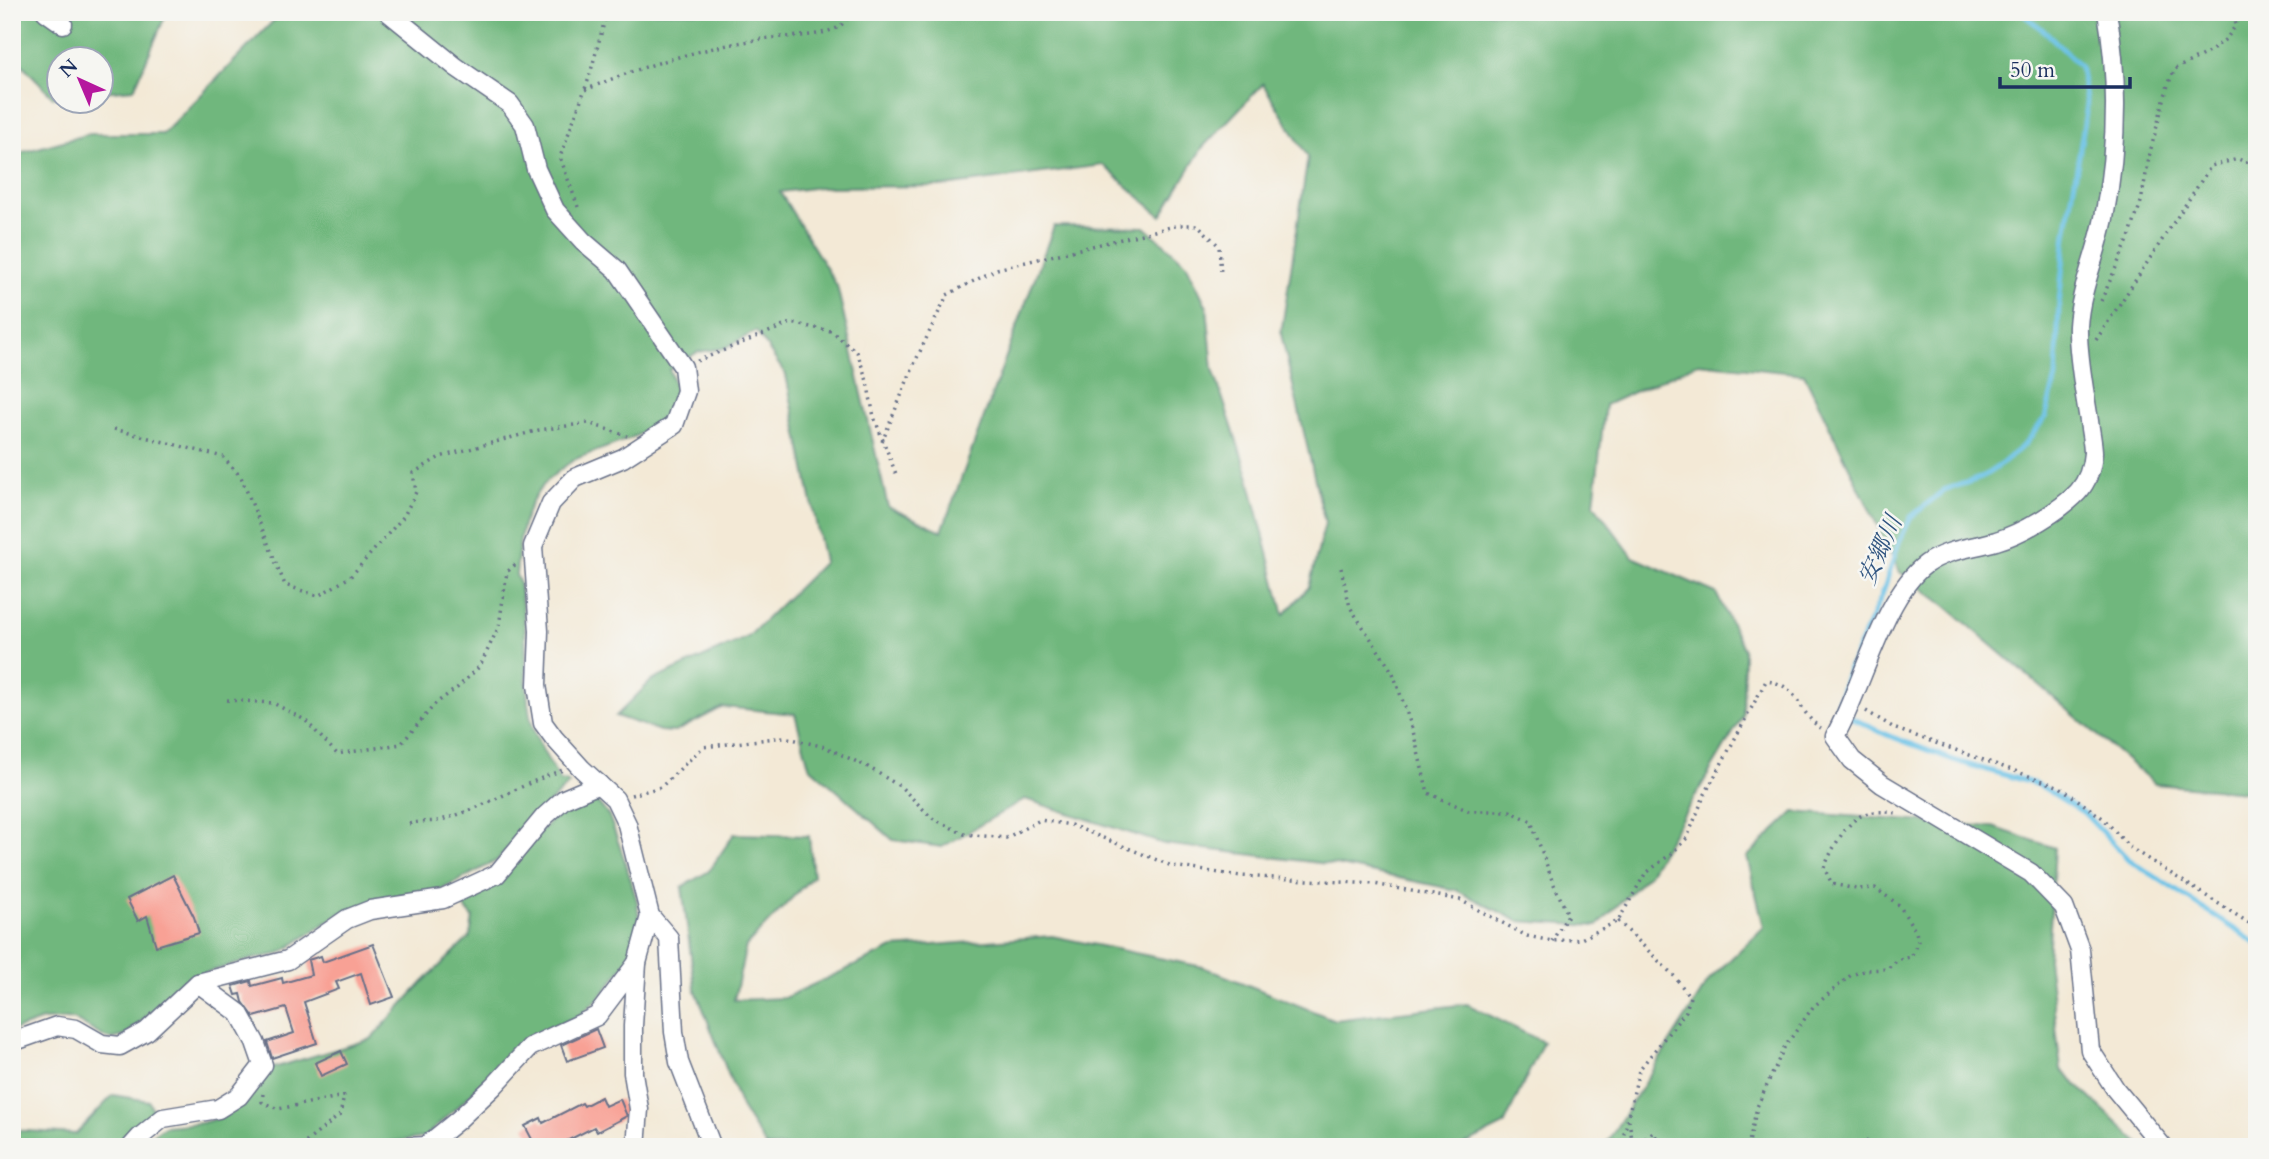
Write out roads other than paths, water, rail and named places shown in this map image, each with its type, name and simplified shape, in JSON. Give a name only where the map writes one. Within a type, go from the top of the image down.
[{"type":"street","points":[[46,12],[62,24]]},
{"type":"street","points":[[388,12],[456,66],[510,104],[525,125],[536,169],[555,210],[583,241],[617,270],[682,367],[686,391],[674,425],[623,458],[575,478],[551,503],[533,546],[539,631],[537,685],[543,723],[582,769],[615,799],[627,824],[650,916],[669,938],[674,1032],[679,1062],[712,1147]]},
{"type":"street","points":[[2107,12],[2116,92],[2113,153],[2104,219],[2078,327],[2093,452],[2089,475],[2078,491],[2057,509],[2024,529],[1997,541],[1964,547],[1926,564],[1902,591],[1868,660],[1845,718],[1852,760],[1882,784],[2031,873],[2064,907],[2080,950],[2091,1050],[2116,1090],[2163,1147]]},
{"type":"street","points":[[12,1042],[57,1027],[76,1029],[102,1044],[120,1046],[148,1031],[198,983],[288,960],[347,919],[370,910],[443,899],[497,874],[545,816],[564,799],[599,784]]},
{"type":"street","points":[[636,1147],[639,1109],[633,1073],[633,1026],[638,982],[637,963],[650,916]]},
{"type":"street","points":[[407,1147],[426,1146],[458,1120],[530,1047],[597,1016],[637,963]]},
{"type":"street","points":[[131,1147],[163,1118],[218,1109],[239,1096],[263,1065],[255,1042],[239,1013],[198,983]]},
{"type":"waterway","name":"安郷川","points":[[1843,710],[1837,705],[1846,675],[1882,595],[1899,542],[1911,517],[1944,490],[1981,478],[2026,443],[2045,418],[2056,378],[2059,303],[2066,234],[2087,106],[2080,66],[2046,32],[2020,12]]},
{"type":"waterway","name":"安郷川","points":[[1850,717],[1887,735],[1956,761],[2039,785],[2084,813],[2127,858],[2257,944]]}]
